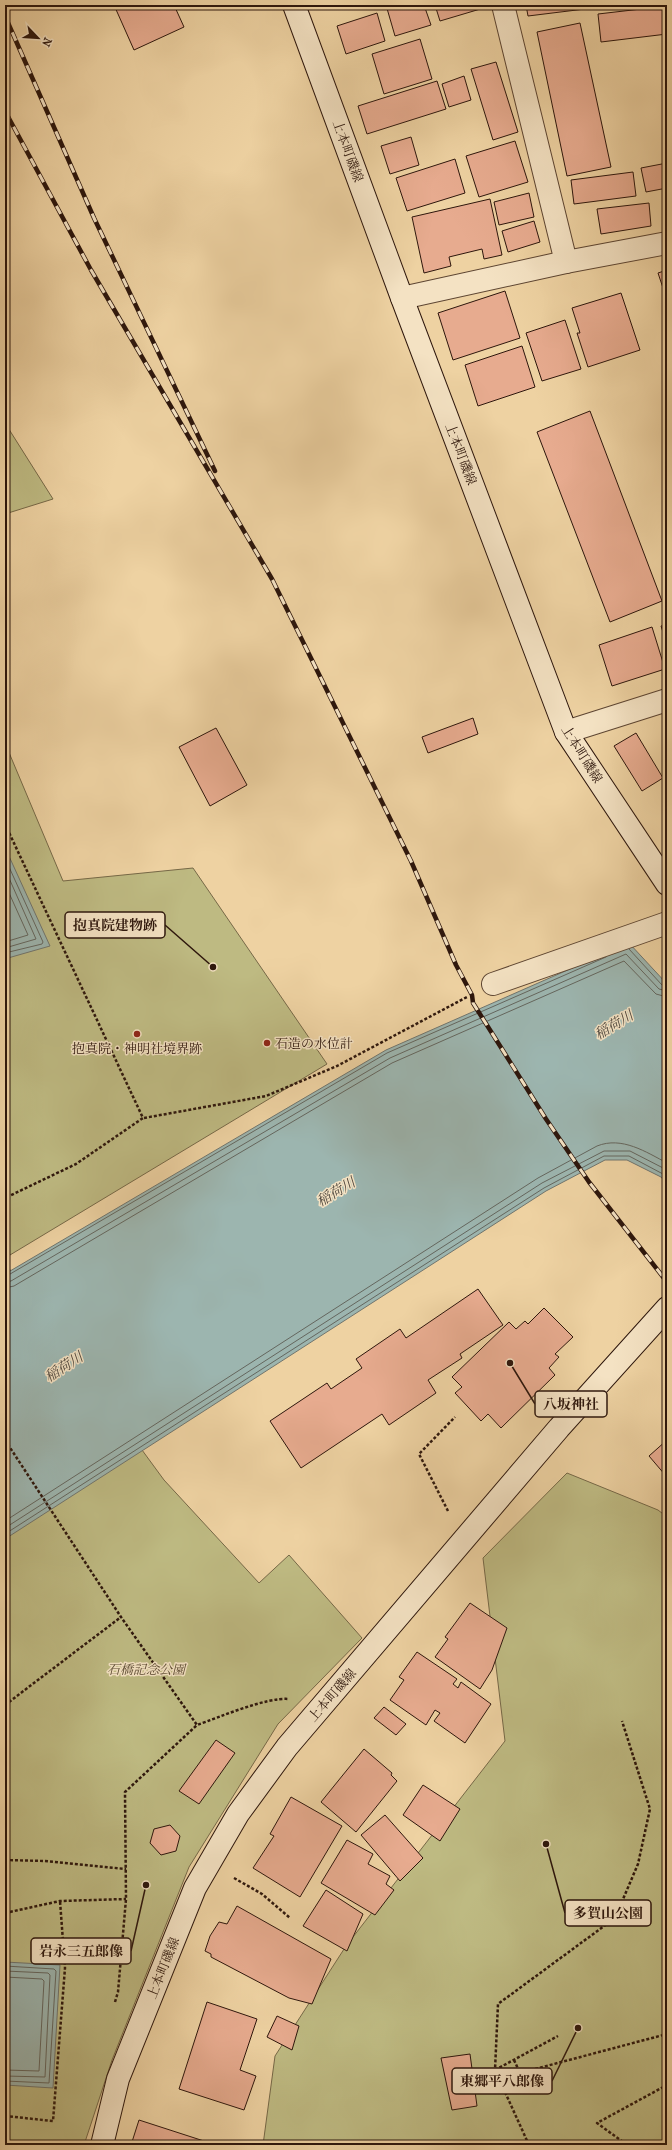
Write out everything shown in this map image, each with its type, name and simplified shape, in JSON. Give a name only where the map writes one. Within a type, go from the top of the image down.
[{"type":"street","name":"上本町磯線","points":[[294,5],[402,298],[566,732],[667,884]]},
{"type":"street","points":[[503,5],[566,262]]},
{"type":"street","points":[[402,298],[566,262],[667,243]]},
{"type":"street","points":[[566,732],[667,700]]},
{"type":"street","points":[[492,984],[667,923]]},
{"type":"street","name":"上本町磯線","points":[[102,2145],[118,2079],[192,1895],[238,1814],[286,1747],[559,1428],[667,1308]]},
{"type":"path","points":[[5,824],[143,1118]]},
{"type":"path","points":[[5,1198],[76,1164],[143,1118],[266,1096],[337,1066],[492,984]]},
{"type":"path","points":[[455,1417],[419,1454],[463,1542]]},
{"type":"path","points":[[5,1440],[121,1616],[197,1725]]},
{"type":"path","points":[[5,1705],[121,1616]]},
{"type":"path","points":[[118,1992],[126,1899],[125,1792],[197,1725],[252,1706],[282,1698],[295,1700]]},
{"type":"path","points":[[529,2145],[496,2070],[498,2004],[615,1918],[638,1864],[650,1809],[622,1721]]},
{"type":"path","points":[[5,1860],[45,1861],[126,1869]]},
{"type":"path","points":[[232,1876],[262,1894],[290,1918]]},
{"type":"path","points":[[5,1913],[60,1901],[126,1899]]},
{"type":"path","points":[[5,2116],[53,2120],[65,1968],[60,1901]]},
{"type":"path","points":[[514,2060],[520,2073],[667,2034]]},
{"type":"path","points":[[496,2070],[558,2036]]},
{"type":"path","points":[[637,2145],[623,2142],[596,2123],[667,2085]]},
{"type":"path","points":[[620,2145],[623,2142]]},
{"type":"green space","points":[[5,423],[53,499],[5,514]]},
{"type":"green space","points":[[5,743],[63,881],[193,868],[327,1064],[5,1258]]},
{"type":"green space","name":"石橋記念公園","points":[[5,1263],[164,1480],[259,1583],[289,1555],[362,1638],[278,1724],[189,1867],[112,2060],[84,2145],[5,2145]]},
{"type":"green space","points":[[567,1473],[658,1510],[667,1517],[667,2145],[263,2145],[275,2056],[346,1946],[505,1741],[483,1558]]},
{"type":"water","points":[[5,854],[8,854],[50,946],[8,958],[5,957]]},
{"type":"water","name":"稲荷川","points":[[629,943],[667,984],[667,1184],[661,1177],[627,1160],[605,1160],[546,1191],[5,1539],[5,1274],[386,1050]]},
{"type":"water","points":[[5,1962],[60,1965],[53,2088],[5,2085]]},
{"type":"pier","points":[[5,1960],[8,1960],[5,2015]]},
{"type":"building","points":[[114,5],[174,5],[184,27],[134,50]]},
{"type":"building","points":[[386,5],[424,5],[431,25],[395,36]]},
{"type":"building","points":[[435,5],[486,5],[487,7],[440,21]]},
{"type":"building","points":[[526,5],[600,5],[601,7],[528,16]]},
{"type":"building","points":[[667,6],[667,34],[601,42],[598,14]]},
{"type":"building","points":[[377,13],[385,41],[346,54],[337,26]]},
{"type":"building","points":[[580,23],[611,167],[567,176],[537,32]]},
{"type":"building","points":[[420,39],[432,79],[384,94],[372,54]]},
{"type":"building","points":[[496,62],[518,132],[493,140],[471,69]]},
{"type":"building","points":[[464,76],[471,100],[449,107],[442,84]]},
{"type":"building","points":[[437,81],[446,109],[367,134],[358,106]]},
{"type":"building","points":[[411,137],[419,165],[390,174],[381,146]]},
{"type":"building","points":[[515,141],[528,182],[479,197],[466,156]]},
{"type":"building","points":[[455,159],[465,193],[407,211],[396,178]]},
{"type":"building","points":[[667,163],[667,188],[646,192],[641,168]]},
{"type":"building","points":[[633,172],[636,196],[574,204],[571,180]]},
{"type":"building","points":[[529,193],[534,217],[499,225],[494,202]]},
{"type":"building","points":[[490,199],[502,255],[484,259],[482,249],[449,257],[451,266],[424,273],[412,217]]},
{"type":"building","points":[[649,203],[651,226],[601,234],[597,209]]},
{"type":"building","points":[[534,221],[540,242],[508,252],[502,231]]},
{"type":"building","points":[[667,270],[667,296],[666,297],[658,273]]},
{"type":"building","points":[[505,291],[520,338],[453,360],[438,313]]},
{"type":"building","points":[[621,293],[640,350],[588,367],[577,333],[580,333],[572,308]]},
{"type":"building","points":[[565,320],[581,369],[542,381],[526,333]]},
{"type":"building","points":[[522,346],[535,387],[478,406],[465,365]]},
{"type":"building","points":[[590,411],[662,601],[610,622],[537,432]]},
{"type":"building","points":[[667,624],[667,645],[661,626]]},
{"type":"building","points":[[652,627],[665,669],[612,686],[599,645]]},
{"type":"building","points":[[473,718],[478,734],[428,753],[422,737]]},
{"type":"building","points":[[216,728],[247,785],[210,806],[179,747]]},
{"type":"building","points":[[636,733],[663,778],[642,791],[614,746]]},
{"type":"building","points":[[478,1289],[503,1325],[460,1354],[462,1358],[428,1380],[436,1393],[389,1425],[382,1414],[301,1468],[270,1421],[327,1383],[331,1389],[362,1368],[356,1359],[400,1329],[406,1338]]},
{"type":"building","points":[[544,1308],[573,1337],[555,1354],[559,1357],[549,1368],[555,1375],[501,1428],[488,1414],[481,1421],[455,1393],[462,1387],[452,1377],[509,1322],[516,1329],[525,1321],[528,1324]]},
{"type":"building","points":[[667,1440],[667,1474],[666,1476],[649,1456]]},
{"type":"building","points":[[470,1603],[507,1628],[492,1670],[480,1689],[435,1657],[448,1639],[445,1637]]},
{"type":"building","points":[[417,1652],[457,1679],[453,1684],[458,1688],[461,1682],[491,1704],[465,1743],[434,1721],[440,1713],[435,1710],[426,1725],[390,1700],[404,1680],[399,1677]]},
{"type":"building","points":[[384,1707],[406,1724],[396,1735],[374,1718]]},
{"type":"building","points":[[216,1740],[235,1753],[199,1804],[179,1791]]},
{"type":"building","points":[[364,1749],[392,1773],[391,1775],[397,1781],[356,1832],[321,1802]]},
{"type":"building","points":[[423,1785],[460,1809],[440,1841],[403,1815]]},
{"type":"building","points":[[291,1797],[342,1826],[300,1897],[253,1868],[274,1836],[270,1834]]},
{"type":"building","points":[[385,1815],[423,1858],[400,1881],[361,1835]]},
{"type":"building","points":[[170,1825],[180,1836],[176,1851],[161,1855],[150,1843],[154,1829]]},
{"type":"building","points":[[347,1840],[373,1854],[368,1864],[390,1876],[386,1884],[394,1890],[375,1915],[321,1883]]},
{"type":"building","points":[[326,1890],[363,1914],[347,1951],[303,1926]]},
{"type":"building","points":[[237,1906],[331,1959],[312,2004],[289,1998],[211,1957],[211,1954],[205,1951],[210,1936],[219,1922],[227,1924]]},
{"type":"building","points":[[207,2002],[257,2019],[240,2070],[256,2076],[244,2110],[179,2089]]},
{"type":"building","points":[[277,2016],[299,2026],[292,2050],[267,2037]]},
{"type":"building","points":[[470,2054],[477,2106],[452,2110],[441,2058]]},
{"type":"building","points":[[139,2120],[207,2142],[206,2145],[131,2145]]},
{"type":"railway","points":[[5,16],[94,218],[215,471]]},
{"type":"railway","points":[[5,111],[91,270],[272,579],[411,861],[456,965],[472,995],[473,1003],[546,1119],[589,1182],[667,1282]]},
{"type":"place","name":"抱真院建物跡","points":[[213,967]]},
{"type":"place","name":"抱真院・神明社境界跡","points":[[137,1034]]},
{"type":"place","name":"石造の水位計","points":[[267,1043]]},
{"type":"place","name":"八坂神社","points":[[510,1363]]},
{"type":"place","name":"多賀山公園","points":[[546,1844]]},
{"type":"place","name":"岩永三五郎像","points":[[146,1885]]},
{"type":"place","name":"東郷平八郎像","points":[[578,2028]]}]
